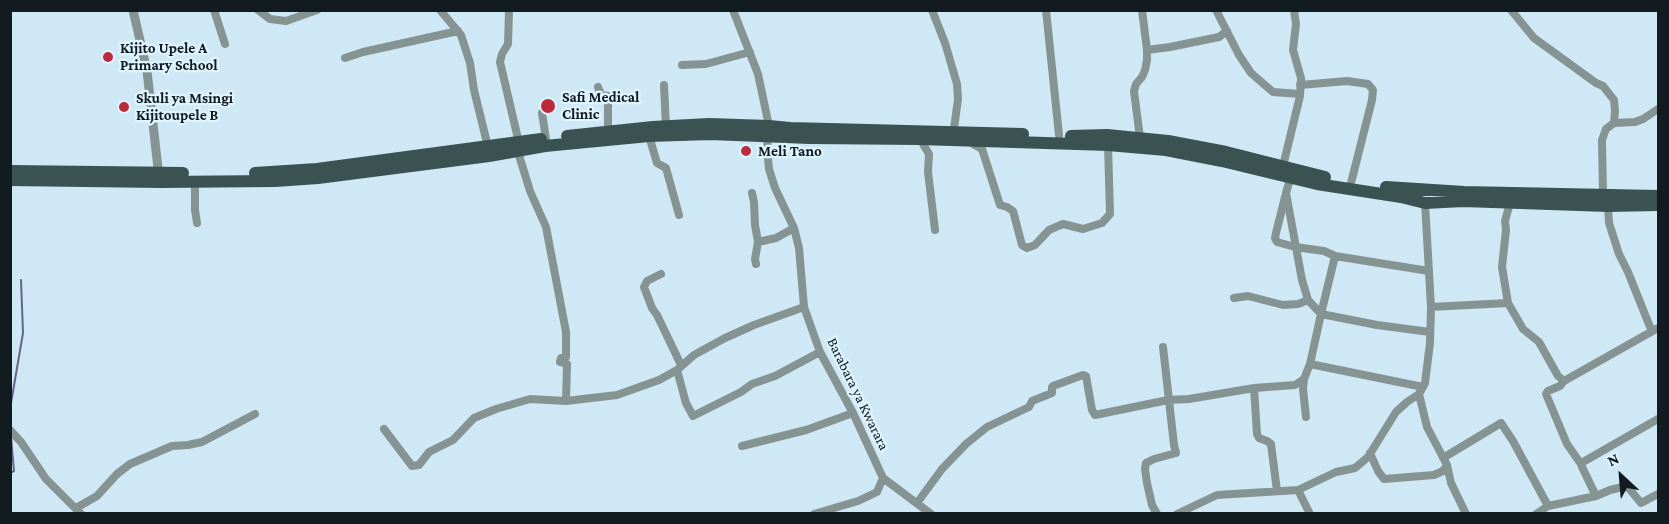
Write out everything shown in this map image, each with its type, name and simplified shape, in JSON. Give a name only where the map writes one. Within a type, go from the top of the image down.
[{"type":"main road","points":[[10,171],[195,180],[275,181],[318,178],[518,147],[546,139],[608,132],[666,127],[710,134],[790,128],[953,136],[1107,135],[1140,138],[1226,152],[1289,171],[1317,184],[1425,203],[1606,201],[1659,196]]},
{"type":"main road","points":[[10,180],[159,177],[296,170],[488,147],[545,146],[690,130]]},
{"type":"main road","points":[[768,131],[920,139],[953,136],[967,141],[1108,145],[1166,150],[1351,183],[1401,189],[1659,205]]},
{"type":"street","points":[[133,10],[147,71],[159,177]]},
{"type":"street","points":[[214,10],[225,44]]},
{"type":"street","points":[[258,10],[270,19],[286,21],[317,10]]},
{"type":"street","points":[[440,10],[461,34],[470,63],[488,147]]},
{"type":"street","points":[[509,10],[508,44],[500,62],[530,191],[546,227],[566,332],[566,357],[561,358],[560,362],[567,364],[566,401]]},
{"type":"street","name":"Barabara ya Kwarara","points":[[733,10],[758,74],[768,131],[769,169],[775,188],[794,228],[799,248],[804,307],[820,352],[853,413],[883,478],[931,513]]},
{"type":"street","points":[[932,10],[957,84],[958,99],[953,136]]},
{"type":"street","points":[[1046,10],[1059,135]]},
{"type":"street","points":[[1140,138],[1134,91],[1145,70],[1147,50],[1142,10]]},
{"type":"street","points":[[1216,10],[1251,73],[1273,92],[1278,94],[1347,81],[1368,84],[1373,90],[1351,183]]},
{"type":"street","points":[[1294,10],[1296,24],[1293,50],[1301,78],[1286,193],[1275,238],[1277,242],[1295,247],[1324,250],[1335,256],[1430,271]]},
{"type":"street","points":[[1511,10],[1534,38],[1603,86],[1614,100],[1614,123]]},
{"type":"street","points":[[345,58],[458,31]]},
{"type":"street","points":[[1147,50],[1219,37],[1227,32]]},
{"type":"street","points":[[682,65],[706,64],[750,51]]},
{"type":"street","points":[[664,85],[666,127]]},
{"type":"street","points":[[598,87],[601,96],[608,96],[608,132]]},
{"type":"street","points":[[1656,329],[1651,328],[1643,311],[1619,254],[1610,223],[1606,201],[1602,140],[1606,129],[1614,123],[1635,122],[1659,109]]},
{"type":"street","points":[[542,113],[546,139]]},
{"type":"street","points":[[649,136],[657,163],[666,168],[679,215]]},
{"type":"street","points":[[920,139],[929,154],[928,172],[935,230]]},
{"type":"street","points":[[967,141],[982,149],[1000,205],[1013,211],[1022,244],[1027,248],[1035,245],[1048,230],[1063,224],[1083,229],[1102,223],[1110,214],[1108,145]]},
{"type":"street","points":[[195,180],[197,223]]},
{"type":"street","points":[[752,193],[758,242],[756,264]]},
{"type":"street","points":[[1286,193],[1295,247],[1308,300],[1321,314],[1430,332]]},
{"type":"street","points":[[1425,203],[1431,307],[1426,373],[1421,391],[1427,427],[1445,461],[1451,483],[1466,513]]},
{"type":"street","points":[[1509,203],[1505,221],[1502,267],[1508,303],[1523,329],[1539,342],[1550,364],[1563,381]]},
{"type":"street","points":[[758,242],[776,238],[794,228]]},
{"type":"street","points":[[1306,417],[1304,379],[1310,364],[1335,256]]},
{"type":"street","points":[[661,274],[647,280],[644,287],[679,368],[686,403],[693,416],[752,384],[775,376],[820,352]]},
{"type":"street","points":[[1234,298],[1248,296],[1283,304],[1298,304],[1308,300]]},
{"type":"street","points":[[1431,307],[1508,303]]},
{"type":"street","points":[[384,429],[412,466],[418,465],[429,452],[453,440],[474,418],[530,399],[566,401],[617,395],[659,380],[679,368],[694,355],[725,338],[804,307]]},
{"type":"street","points":[[1596,496],[1581,464],[1568,444],[1546,394],[1560,386],[1563,381],[1656,329]]},
{"type":"street","points":[[1157,513],[1152,505],[1145,469],[1146,463],[1176,453],[1163,347]]},
{"type":"street","points":[[1310,364],[1421,391]]},
{"type":"street","points":[[917,503],[942,470],[966,444],[987,427],[1029,407],[1032,401],[1052,393],[1053,386],[1083,375],[1086,376],[1095,415],[1168,400],[1189,399],[1254,388],[1295,385],[1304,379]]},
{"type":"street","points":[[1254,388],[1257,434],[1259,438],[1271,444],[1277,491]]},
{"type":"street","points":[[1177,513],[1217,495],[1298,490],[1336,472],[1355,468],[1370,453],[1396,412],[1421,391]]},
{"type":"street","points":[[742,446],[806,430],[853,413]]},
{"type":"street","points":[[12,433],[46,479],[79,511],[130,464],[172,446],[202,442],[255,414]]},
{"type":"street","points":[[1581,464],[1659,419]]},
{"type":"street","points":[[1370,453],[1384,479],[1434,475],[1443,471],[1445,461],[1502,423],[1548,506]]},
{"type":"street","points":[[814,513],[858,501],[877,492],[883,478]]},
{"type":"street","points":[[1536,513],[1548,506],[1596,496],[1627,486],[1641,503],[1659,494]]},
{"type":"street","points":[[1298,490],[1310,513]]},
{"type":"waterway","points":[[10,409],[23,333],[21,280]]},
{"type":"waterway","points":[[10,473],[14,471],[11,437]]},
{"type":"place","name":"Kijito Upele A Primary School","points":[[108,57]]},
{"type":"place","name":"Safi Medical Clinic","points":[[548,106]]},
{"type":"place","name":"Skuli ya Msingi Kijitoupele B","points":[[124,107]]},
{"type":"place","name":"Meli Tano","points":[[746,151]]}]
